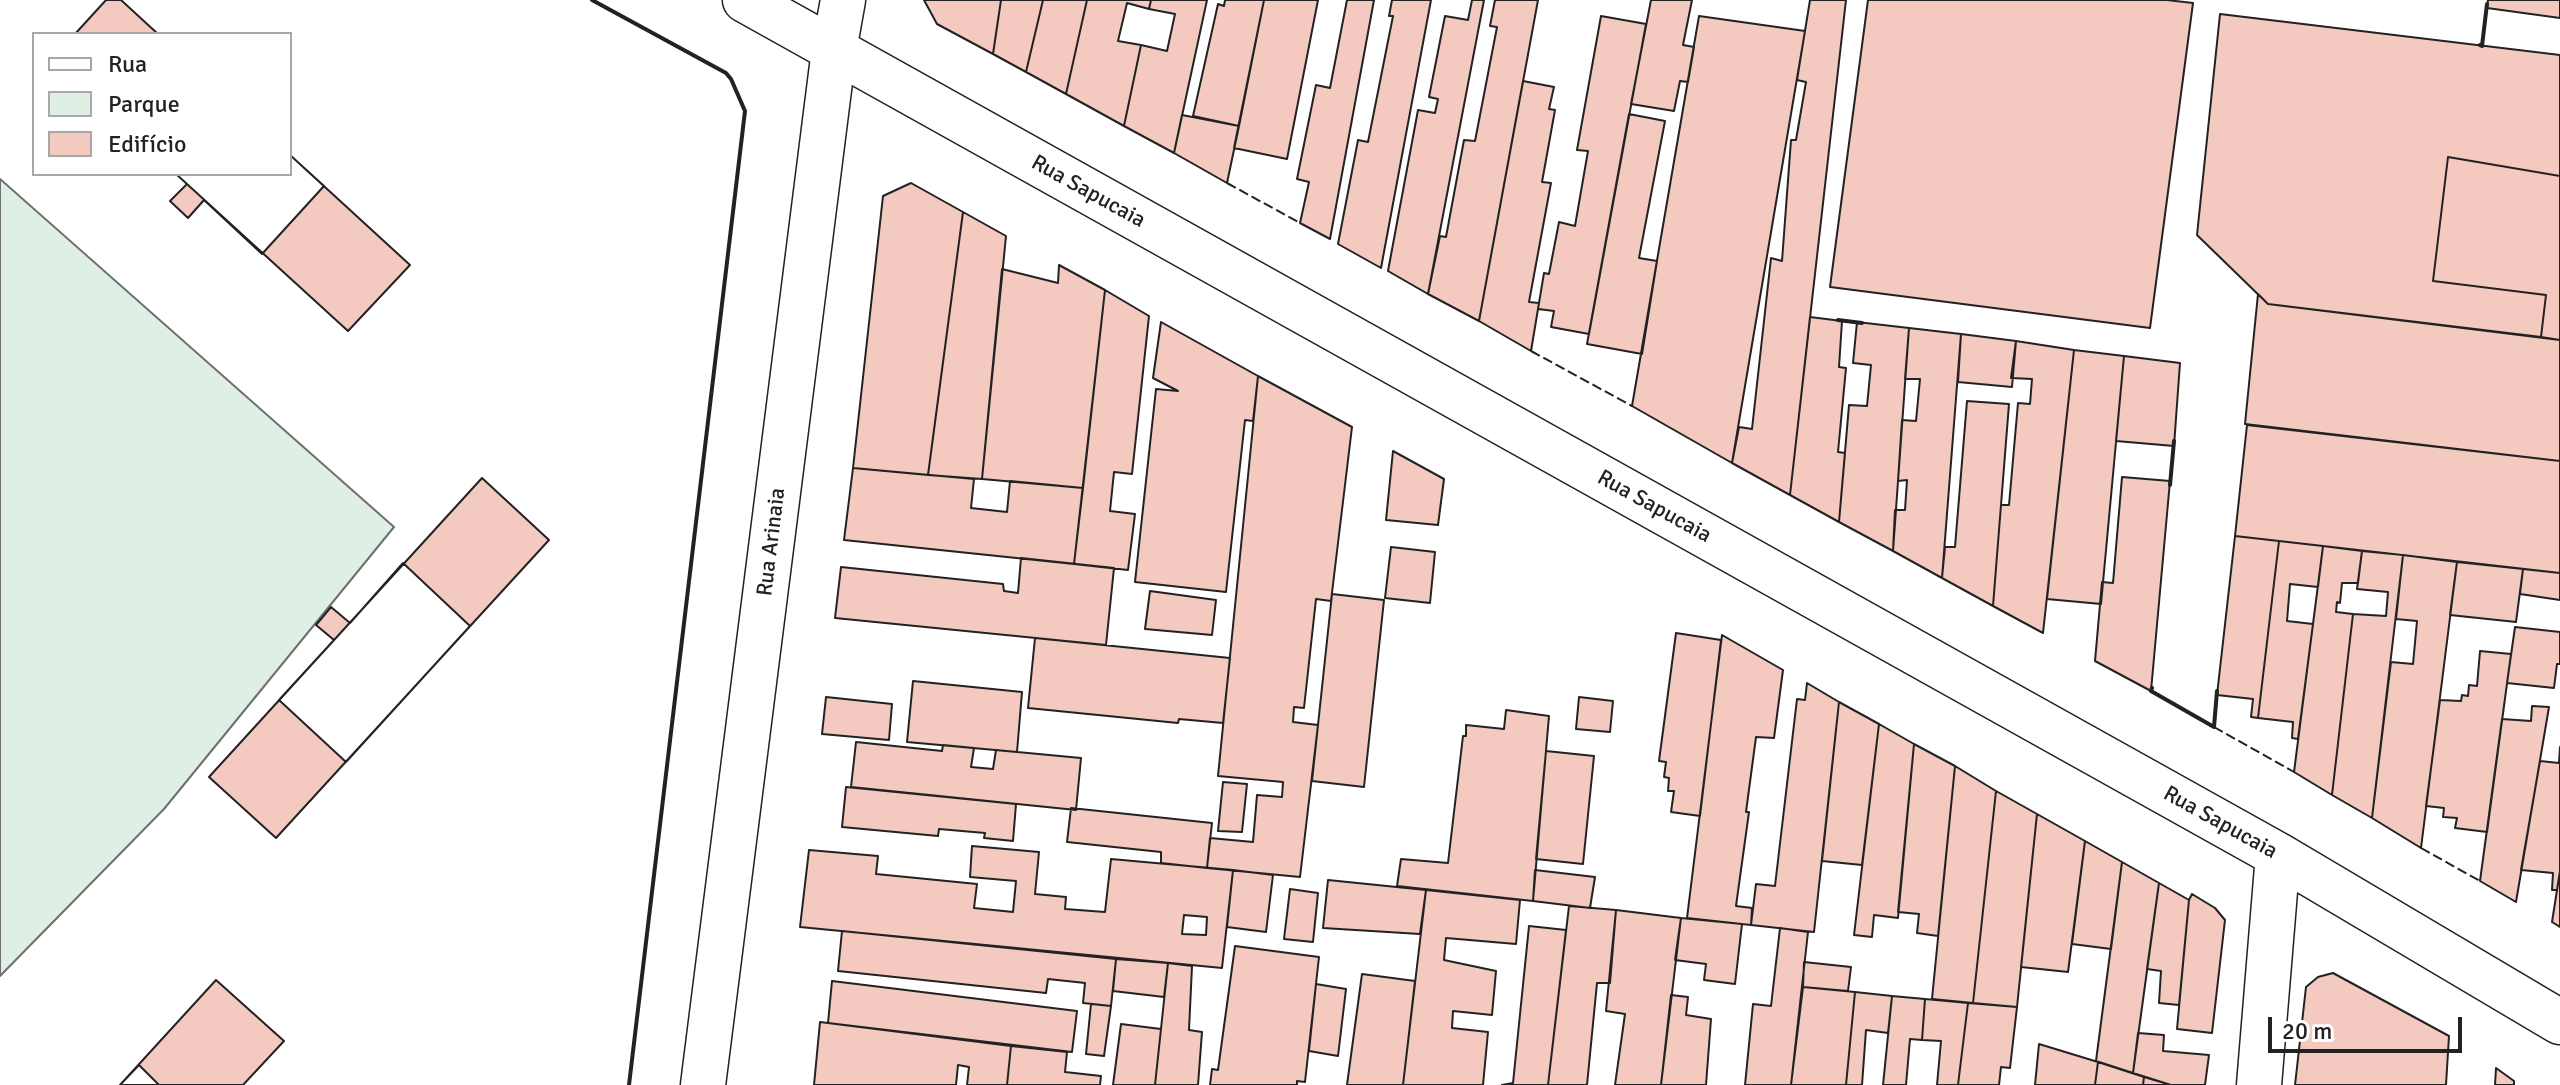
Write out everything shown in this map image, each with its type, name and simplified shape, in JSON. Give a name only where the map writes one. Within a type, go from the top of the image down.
[{"type":"street","name":"Rua Sapucaia","points":[[745,0],[2278,855],[2560,1022]]},
{"type":"street","name":"Rua Arinaia","points":[[703,1085],[834,50],[843,0]]},
{"type":"street","points":[[2259,1085],[2278,855]]},
{"type":"green space","points":[[0,179],[394,527],[164,809],[0,976]]},
{"type":"building","points":[[106,0],[121,0],[156,32],[77,32]]},
{"type":"building","points":[[924,0],[1001,0],[993,54],[937,24]]},
{"type":"building","points":[[1001,0],[1043,0],[1026,72],[993,54]]},
{"type":"building","points":[[1043,0],[1087,0],[1066,94],[1026,72]]},
{"type":"building","points":[[1087,0],[1151,0],[1149,9],[1127,3],[1118,41],[1141,45],[1124,126],[1066,94]]},
{"type":"building","points":[[1151,0],[1207,0],[1174,153],[1124,126],[1141,45],[1167,51],[1175,14],[1149,9]]},
{"type":"building","points":[[1225,0],[1264,0],[1239,126],[1193,116],[1218,4],[1224,6]]},
{"type":"building","points":[[1264,0],[1318,0],[1287,159],[1234,148]]},
{"type":"building","points":[[1347,0],[1374,0],[1330,239],[1300,223],[1309,182],[1297,179],[1316,85],[1330,88]]},
{"type":"building","points":[[1392,0],[1431,0],[1381,268],[1338,244],[1358,140],[1368,142],[1393,16],[1389,16]]},
{"type":"building","points":[[1472,0],[1484,0],[1428,294],[1388,271],[1418,110],[1435,113],[1438,99],[1429,97],[1445,16],[1468,20]]},
{"type":"building","points":[[1495,0],[1538,0],[1479,321],[1428,294],[1440,236],[1446,237],[1464,140],[1475,141],[1497,27],[1490,26]]},
{"type":"building","points":[[1651,0],[1692,0],[1683,45],[1694,47],[1688,82],[1680,81],[1674,111],[1631,104]]},
{"type":"building","points":[[1810,0],[1846,0],[1790,495],[1732,463],[1739,427],[1752,429],[1771,258],[1782,261],[1791,140],[1796,140],[1806,82],[1797,80]]},
{"type":"building","points":[[1868,0],[2167,0],[2193,3],[2150,328],[1830,287]]},
{"type":"building","points":[[2488,0],[2560,0],[2560,18],[2487,8]]},
{"type":"building","points":[[2220,14],[2560,55],[2560,176],[2448,157],[2433,281],[2546,295],[2541,337],[2268,304],[2197,235]]},
{"type":"building","points":[[1601,16],[1646,24],[1589,334],[1551,327],[1554,311],[1538,309],[1544,273],[1549,274],[1559,222],[1575,226],[1588,151],[1577,150]]},
{"type":"building","points":[[1699,16],[1805,31],[1732,463],[1632,406]]},
{"type":"building","points":[[1523,81],[1554,87],[1549,109],[1555,110],[1542,182],[1551,183],[1529,302],[1539,303],[1531,351],[1479,321]]},
{"type":"building","points":[[1629,114],[1665,121],[1639,258],[1657,261],[1642,354],[1587,344]]},
{"type":"building","points":[[1182,115],[1239,126],[1227,183],[1174,153]]},
{"type":"building","points":[[292,157],[410,265],[348,331],[178,176],[292,176]]},
{"type":"building","points":[[292,157],[324,186],[262,254],[204,200],[188,218],[170,201],[187,184],[178,176],[292,176]]},
{"type":"building","points":[[2448,157],[2560,176],[2560,340],[2541,337],[2546,295],[2433,281]]},
{"type":"building","points":[[911,183],[963,212],[928,475],[853,468],[883,196]]},
{"type":"building","points":[[963,212],[1006,236],[982,479],[928,475]]},
{"type":"building","points":[[1059,265],[1105,290],[1083,488],[982,479],[1002,269],[1058,283]]},
{"type":"building","points":[[1105,290],[1149,316],[1132,474],[1114,472],[1110,511],[1135,514],[1128,570],[1074,564]]},
{"type":"building","points":[[2258,294],[2268,304],[2560,340],[2560,461],[2245,424]]},
{"type":"building","points":[[1810,317],[1842,321],[1839,367],[1846,368],[1838,452],[1845,453],[1839,522],[1790,495]]},
{"type":"building","points":[[1161,322],[1258,376],[1253,421],[1245,420],[1226,592],[1135,582],[1156,389],[1178,391],[1153,378]]},
{"type":"building","points":[[1857,322],[1909,328],[1893,551],[1839,522],[1849,405],[1867,406],[1871,365],[1853,363]]},
{"type":"building","points":[[1909,328],[1961,334],[1942,578],[1893,551],[1895,510],[1905,510],[1907,480],[1898,481],[1902,420],[1916,421],[1920,379],[1905,379]]},
{"type":"building","points":[[1961,334],[2016,341],[2012,387],[1958,382]]},
{"type":"building","points":[[2016,341],[2074,350],[2043,633],[1993,606],[2001,505],[2009,505],[2018,403],[2030,404],[2032,379],[2011,378]]},
{"type":"building","points":[[2074,350],[2124,356],[2101,604],[2047,599]]},
{"type":"building","points":[[2124,356],[2180,363],[2174,446],[2116,441]]},
{"type":"building","points":[[1258,376],[1352,427],[1331,601],[1316,599],[1304,708],[1294,707],[1293,722],[1318,725],[1300,877],[1207,868],[1210,838],[1253,842],[1257,795],[1282,797],[1283,782],[1218,776]]},
{"type":"building","points":[[1967,401],[2009,404],[1993,606],[1942,578],[1945,547],[1955,547]]},
{"type":"building","points":[[2247,425],[2560,461],[2560,573],[2235,536]]},
{"type":"building","points":[[1393,451],[1444,479],[1438,525],[1386,520]]},
{"type":"building","points":[[853,468],[974,479],[971,508],[1007,512],[1010,481],[1083,488],[1074,564],[844,540]]},
{"type":"building","points":[[2122,477],[2170,481],[2151,691],[2095,661],[2102,582],[2113,583]]},
{"type":"building","points":[[482,478],[549,540],[276,838],[209,777]]},
{"type":"building","points":[[2235,536],[2279,541],[2258,718],[2251,717],[2253,699],[2217,695]]},
{"type":"building","points":[[2279,541],[2323,546],[2318,587],[2290,584],[2287,621],[2313,624],[2298,739],[2292,738],[2293,722],[2258,718]]},
{"type":"building","points":[[2323,546],[2362,551],[2358,583],[2342,583],[2340,603],[2337,602],[2336,612],[2353,614],[2332,795],[2294,772]]},
{"type":"building","points":[[1391,547],[1435,552],[1430,603],[1385,598]]},
{"type":"building","points":[[2362,551],[2403,555],[2372,818],[2332,795],[2353,614],[2386,616],[2388,592],[2357,589]]},
{"type":"building","points":[[2403,555],[2457,562],[2421,848],[2372,818],[2391,662],[2413,664],[2417,621],[2396,619]]},
{"type":"building","points":[[1021,558],[1114,568],[1106,645],[835,618],[841,567],[1003,584],[1004,591],[1018,593]]},
{"type":"building","points":[[2457,562],[2523,569],[2516,622],[2450,615]]},
{"type":"building","points":[[403,563],[470,626],[346,762],[279,700],[334,640],[316,625],[331,607],[350,623]]},
{"type":"building","points":[[2523,569],[2560,573],[2560,600],[2520,594]]},
{"type":"building","points":[[1150,591],[1216,600],[1212,635],[1145,629]]},
{"type":"building","points":[[1332,594],[1384,600],[1364,787],[1312,781]]},
{"type":"building","points":[[2515,627],[2560,632],[2560,664],[2557,664],[2554,688],[2507,683]]},
{"type":"building","points":[[1676,633],[1721,640],[1700,816],[1671,812],[1674,791],[1668,791],[1669,778],[1664,777],[1666,762],[1659,761]]},
{"type":"building","points":[[1722,635],[1783,670],[1774,738],[1756,737],[1746,812],[1749,812],[1736,906],[1752,908],[1751,925],[1687,918]]},
{"type":"building","points":[[1035,638],[1230,658],[1223,723],[1179,719],[1178,723],[1028,708]]},
{"type":"building","points":[[2480,651],[2511,654],[2487,832],[2455,828],[2457,818],[2443,817],[2444,808],[2426,806],[2440,700],[2461,701],[2462,695],[2468,696],[2469,685],[2477,686]]},
{"type":"building","points":[[913,681],[1022,692],[1017,752],[907,742]]},
{"type":"building","points":[[1807,683],[1839,702],[1814,932],[1751,925],[1756,884],[1775,886],[1797,699],[1805,700]]},
{"type":"building","points":[[826,697],[892,704],[889,740],[822,734]]},
{"type":"building","points":[[1579,697],[1613,701],[1610,732],[1576,729]]},
{"type":"building","points":[[1839,702],[1879,724],[1862,865],[1822,861]]},
{"type":"building","points":[[2532,706],[2549,707],[2516,902],[2480,881],[2502,719],[2531,721]]},
{"type":"building","points":[[1506,710],[1549,716],[1533,901],[1397,886],[1401,859],[1448,863],[1466,725],[1504,729]]},
{"type":"building","points":[[1879,724],[1914,744],[1898,918],[1874,915],[1872,937],[1854,935]]},
{"type":"building","points":[[856,742],[942,751],[943,745],[974,748],[971,767],[993,769],[996,750],[1081,758],[1076,810],[851,787]]},
{"type":"building","points":[[1914,744],[1955,766],[1938,936],[1917,933],[1919,914],[1898,912]]},
{"type":"building","points":[[2560,747],[2560,871],[2557,890],[2552,890],[2553,873],[2521,870],[2540,761],[2559,763]]},
{"type":"building","points":[[1546,751],[1594,756],[1583,864],[1536,859]]},
{"type":"building","points":[[1955,766],[1996,791],[1973,1003],[1932,999]]},
{"type":"building","points":[[1223,782],[1247,784],[1242,832],[1218,831]]},
{"type":"building","points":[[846,787],[1016,804],[1013,841],[984,838],[985,833],[939,829],[938,836],[842,827]]},
{"type":"building","points":[[1996,791],[2037,814],[2017,1007],[1973,1003]]},
{"type":"building","points":[[1071,808],[1212,823],[1207,868],[1161,863],[1161,852],[1067,842]]},
{"type":"building","points":[[2037,814],[2085,841],[2068,972],[2021,967]]},
{"type":"building","points":[[2085,841],[2122,862],[2111,949],[2072,944]]},
{"type":"building","points":[[972,846],[1039,852],[1035,894],[1066,897],[1065,909],[1105,912],[1111,859],[1233,870],[1222,968],[800,927],[809,850],[878,856],[876,874],[977,884],[974,908],[1013,912],[1016,881],[970,877]],"holes":[[[1184,915],[1207,917],[1206,935],[1182,934]]]},
{"type":"building","points":[[2122,862],[2159,883],[2133,1073],[2096,1061]]},
{"type":"building","points":[[1233,870],[1273,875],[1266,932],[1227,927]]},
{"type":"building","points":[[1535,870],[1595,877],[1590,908],[1533,901]]},
{"type":"building","points":[[2560,871],[2560,927],[2552,922]]},
{"type":"building","points":[[1328,880],[1426,890],[1420,934],[1323,928]]},
{"type":"building","points":[[2159,883],[2189,900],[2179,1005],[2159,1003],[2161,971],[2147,969]]},
{"type":"building","points":[[1290,889],[1318,893],[1313,942],[1284,939]]},
{"type":"building","points":[[1426,890],[1520,900],[1516,944],[1446,938],[1444,960],[1496,971],[1492,1015],[1453,1011],[1452,1028],[1488,1032],[1483,1085],[1403,1085]]},
{"type":"building","points":[[2192,894],[2215,908],[2225,920],[2212,1033],[2177,1029]]},
{"type":"building","points":[[1569,906],[1616,910],[1610,983],[1597,983],[1587,1085],[1548,1085]]},
{"type":"building","points":[[1616,910],[1681,918],[1661,1085],[1615,1085],[1625,1014],[1606,1011]]},
{"type":"building","points":[[1681,918],[1742,924],[1735,984],[1704,980],[1706,964],[1675,960]]},
{"type":"building","points":[[1529,926],[1566,930],[1548,1085],[1502,1085],[1513,1083]]},
{"type":"building","points":[[1780,928],[1808,932],[1791,1085],[1745,1085],[1753,1004],[1771,1006]]},
{"type":"building","points":[[842,931],[1116,959],[1111,1006],[1083,1003],[1085,983],[1048,979],[1046,993],[838,971]]},
{"type":"building","points":[[1235,946],[1319,957],[1305,1082],[1297,1081],[1297,1085],[1210,1085],[1212,1069],[1218,1070]]},
{"type":"building","points":[[1116,959],[1168,963],[1164,997],[1113,991]]},
{"type":"building","points":[[1804,962],[1851,967],[1848,991],[1803,987]]},
{"type":"building","points":[[1168,963],[1192,966],[1189,1030],[1202,1032],[1198,1085],[1155,1085]]},
{"type":"building","points":[[2333,973],[2449,1036],[2446,1085],[2295,1085],[2306,987],[2318,977]]},
{"type":"building","points":[[1362,974],[1415,981],[1403,1085],[1347,1085]]},
{"type":"building","points":[[216,980],[284,1041],[243,1085],[120,1085]]},
{"type":"building","points":[[832,981],[1077,1011],[1072,1052],[828,1023]]},
{"type":"building","points":[[1316,984],[1346,989],[1338,1056],[1309,1051]]},
{"type":"building","points":[[1803,987],[1855,992],[1846,1085],[1791,1085]]},
{"type":"building","points":[[1855,992],[1892,996],[1888,1033],[1866,1030],[1862,1085],[1846,1085]]},
{"type":"building","points":[[1671,995],[1688,997],[1686,1015],[1711,1019],[1706,1085],[1661,1085]]},
{"type":"building","points":[[1892,996],[1925,999],[1922,1040],[1910,1039],[1906,1085],[1883,1085]]},
{"type":"building","points":[[1925,999],[1968,1003],[1958,1085],[1937,1085],[1941,1041],[1922,1040]]},
{"type":"building","points":[[1968,1003],[2017,1007],[2010,1068],[2001,1067],[1999,1085],[1958,1085]]},
{"type":"building","points":[[1091,1004],[1111,1006],[1104,1056],[1086,1054]]},
{"type":"building","points":[[820,1022],[1011,1046],[1007,1085],[967,1085],[969,1067],[958,1065],[956,1085],[814,1085]]},
{"type":"building","points":[[1121,1024],[1161,1029],[1155,1085],[1113,1085]]},
{"type":"building","points":[[2138,1033],[2164,1035],[2163,1051],[2209,1055],[2205,1085],[2171,1085],[2133,1073]]},
{"type":"building","points":[[2039,1044],[2098,1062],[2095,1085],[2035,1085]]},
{"type":"building","points":[[1011,1046],[1067,1052],[1065,1072],[1101,1076],[1100,1085],[1007,1085]]},
{"type":"building","points":[[2098,1062],[2144,1077],[2143,1085],[2095,1085]]},
{"type":"building","points":[[139,1065],[159,1085],[120,1085]]},
{"type":"building","points":[[2496,1068],[2514,1081],[2514,1085],[2495,1085]]},
{"type":"building","points":[[2144,1077],[2171,1085],[2143,1085]]},
{"type":"fence","points":[[1227,183],[1300,223]]},
{"type":"fence","points":[[1531,351],[1632,406]]},
{"type":"fence","points":[[2214,727],[2294,772]]},
{"type":"fence","points":[[2421,848],[2480,881]]},
{"type":"wall","points":[[592,0],[726,73],[745,111],[629,1085]]},
{"type":"wall","points":[[2480,45],[2487,4]]},
{"type":"wall","points":[[1838,320],[1862,323]]},
{"type":"wall","points":[[2170,485],[2174,441]]},
{"type":"wall","points":[[2152,688],[2151,691],[2214,727],[2217,691]]}]
